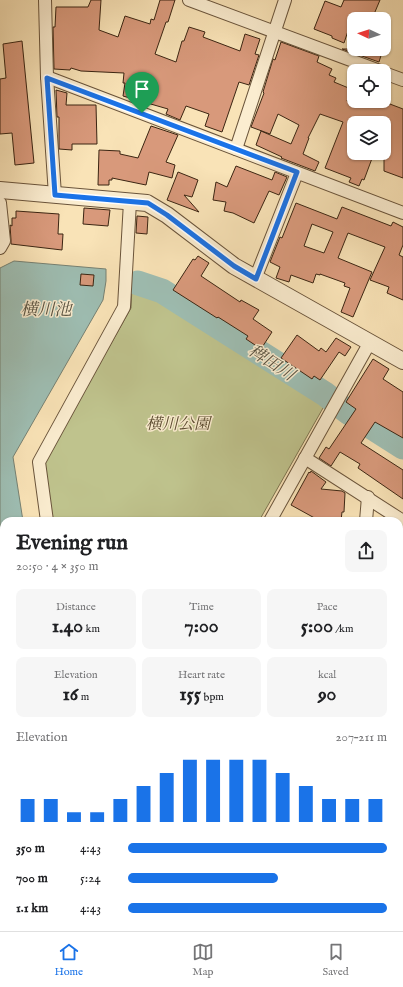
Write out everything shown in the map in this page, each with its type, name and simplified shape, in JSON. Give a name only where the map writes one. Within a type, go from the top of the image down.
[{"type":"street","points":[[45,0],[47,78],[55,195]]},
{"type":"street","points":[[189,0],[361,64]]},
{"type":"street","points":[[236,148],[285,0]]},
{"type":"street","points":[[391,76],[403,80]]},
{"type":"street","points":[[47,78],[236,148],[403,213]]},
{"type":"street","points":[[256,279],[297,172]]},
{"type":"street","points":[[0,190],[148,203],[167,215],[234,266],[403,361]]},
{"type":"street","points":[[46,517],[39,462],[124,307],[130,202]]},
{"type":"street","points":[[0,203],[4,241],[0,248]]},
{"type":"street","points":[[272,517],[370,342]]},
{"type":"street","points":[[305,458],[398,517]]},
{"type":"street","points":[[366,517],[368,498]]},
{"type":"green space","name":"横川公園","points":[[132,287],[159,297],[184,309],[229,340],[327,401],[261,517],[51,517],[45,468],[46,459],[131,308]]},
{"type":"water","name":"横川池","points":[[14,261],[106,269],[103,300],[13,457],[22,517],[0,517],[0,268]]},
{"type":"building","points":[[91,0],[101,0],[99,30],[118,37],[125,16],[150,24],[151,19],[154,20],[160,0],[175,0],[155,54],[176,62],[182,41],[184,41],[189,27],[205,32],[203,37],[240,51],[245,34],[260,39],[255,54],[259,55],[249,85],[239,82],[222,132],[205,126],[209,114],[186,106],[180,120],[166,114],[168,109],[123,96],[125,83],[123,83],[124,73],[81,71],[71,68],[70,70],[54,69],[53,27],[55,27],[56,7],[88,7]]},
{"type":"building","points":[[344,0],[380,0],[375,12],[347,12],[347,34],[344,43],[332,38],[332,36],[314,29],[325,1],[341,7]]},
{"type":"building","points":[[22,41],[34,163],[15,165],[12,133],[0,134],[0,79],[6,78],[3,44]]},
{"type":"building","points":[[281,42],[319,56],[317,62],[332,69],[329,75],[336,78],[334,82],[347,87],[347,108],[391,108],[391,104],[403,109],[403,178],[384,171],[384,160],[391,160],[391,116],[347,116],[347,160],[371,160],[364,180],[362,179],[359,186],[349,182],[351,178],[325,168],[343,122],[320,114],[308,138],[303,154],[319,162],[315,171],[281,158],[282,157],[256,145],[261,131],[291,144],[299,125],[278,114],[270,134],[251,127],[264,93],[263,92],[273,59],[275,60]]},
{"type":"building","points":[[362,56],[381,56],[379,62]]},
{"type":"building","points":[[56,90],[67,93],[66,105],[96,105],[97,144],[72,144],[72,150],[59,149],[59,117],[57,117]]},
{"type":"building","points":[[151,126],[178,135],[166,162],[175,165],[172,178],[149,172],[146,185],[112,178],[112,180],[109,180],[109,185],[98,185],[99,150],[120,151],[120,154],[138,158]]},
{"type":"building","points":[[236,166],[272,180],[275,172],[287,177],[279,195],[269,191],[254,223],[233,213],[224,211],[226,202],[213,200],[216,182],[227,187]]},
{"type":"building","points":[[178,172],[198,180],[192,197],[184,195],[199,212],[167,200]]},
{"type":"building","points":[[296,203],[337,219],[342,207],[391,226],[393,222],[403,227],[403,245],[399,255],[403,257],[403,300],[387,293],[389,287],[370,280],[385,247],[348,233],[338,258],[372,272],[353,317],[341,312],[350,288],[344,286],[345,283],[320,274],[316,274],[313,283],[291,275],[289,282],[276,278],[280,267],[270,262],[280,237],[282,238]],"holes":[[[312,224],[333,232],[324,253],[304,246]]]},
{"type":"building","points":[[84,208],[110,210],[108,226],[83,224]]},
{"type":"building","points":[[16,211],[59,214],[58,234],[63,234],[62,250],[11,244],[10,225],[12,226],[12,218],[16,218]]},
{"type":"building","points":[[137,216],[148,217],[147,234],[136,233]]},
{"type":"building","points":[[198,256],[209,263],[201,276],[240,302],[241,300],[259,310],[253,319],[272,332],[261,349],[246,339],[248,336],[173,290],[193,259],[195,260]]},
{"type":"building","points":[[81,274],[94,275],[93,286],[80,285]]},
{"type":"building","points":[[297,335],[319,351],[321,348],[326,352],[336,338],[351,347],[345,356],[339,352],[320,380],[314,376],[312,379],[281,358]]},
{"type":"building","points":[[373,359],[389,369],[383,379],[403,392],[403,438],[375,422],[361,443],[403,470],[403,499],[358,468],[360,464],[340,452],[331,466],[319,458],[326,447],[329,449],[356,409],[346,402]]},
{"type":"building","points":[[311,471],[326,482],[321,489],[342,491],[345,493],[344,512],[342,512],[341,517],[313,517],[291,505],[309,472],[310,473]]},
{"type":"waterway","name":"稗田川","points":[[138,283],[162,291],[325,394],[348,412],[403,447]]},
{"type":"route","points":[[47,78],[142,113],[297,172],[256,279],[234,266],[167,215],[148,203],[55,195],[47,78]]}]
